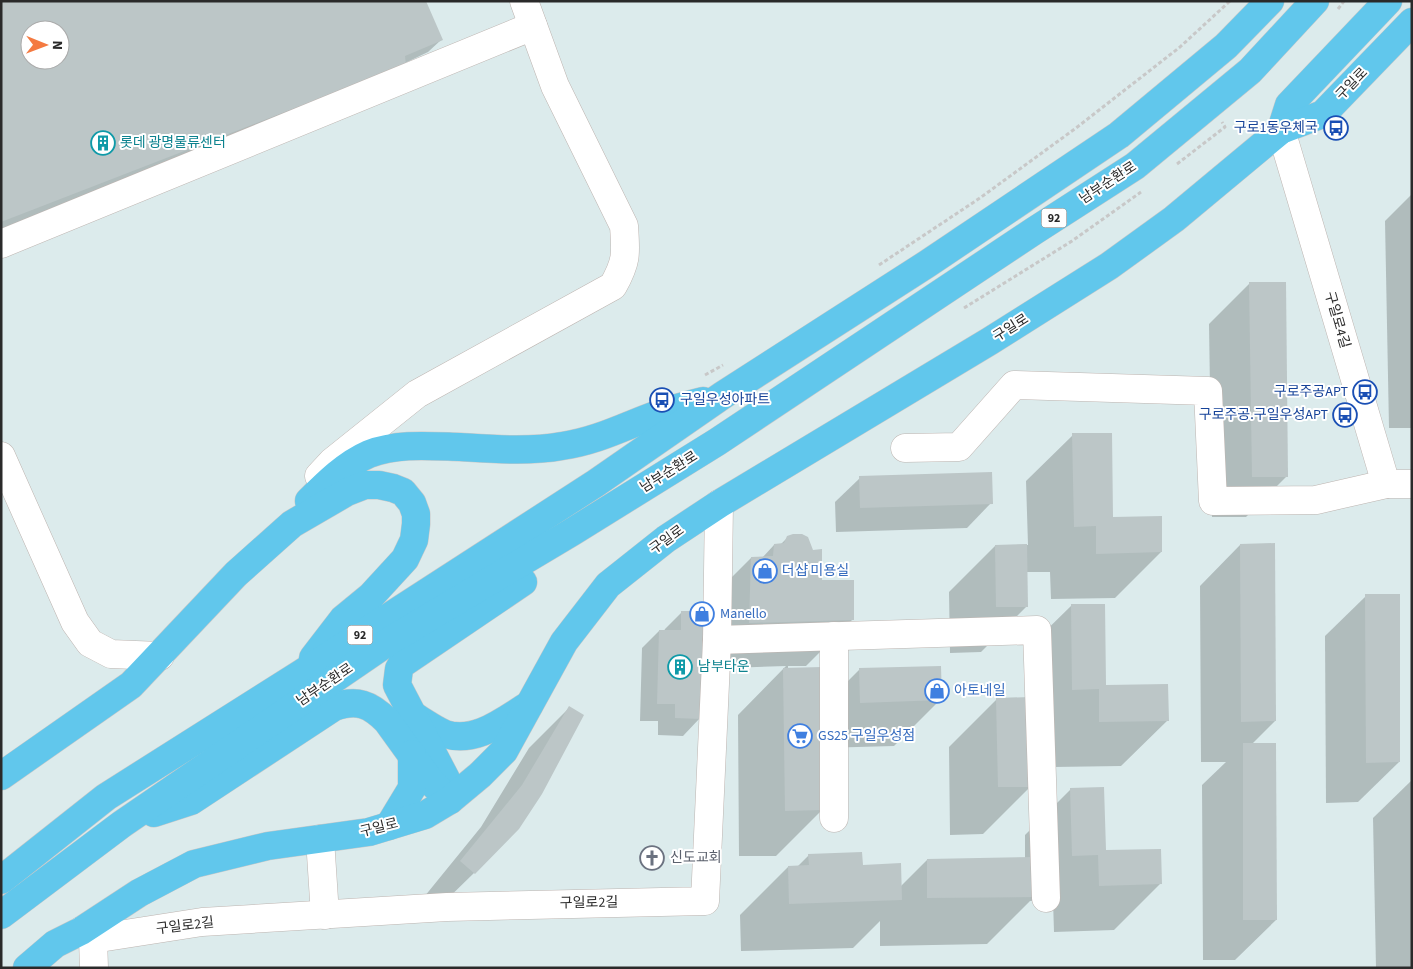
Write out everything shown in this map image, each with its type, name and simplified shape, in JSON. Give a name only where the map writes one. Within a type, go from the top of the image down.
[{"type":"main road","name":"남부순환로","points":[[1,880],[106,797],[302,674],[596,483],[723,395],[926,264],[1119,135],[1226,46],[1270,1]]},
{"type":"main road","name":"남부순환로","points":[[1,914],[122,824],[391,640],[572,532],[732,432],[1135,166],[1250,71],[1315,1]]},
{"type":"main road","points":[[1281,130],[1289,105],[1388,1]]},
{"type":"main road","name":"구일로","points":[[87,935],[139,894],[194,864],[268,846],[369,832],[425,814],[450,800],[480,776],[504,751],[564,642],[608,585],[666,539],[720,504],[990,342],[1109,266],[1174,219],[1281,130],[1323,114],[1412,22]]},
{"type":"main road","points":[[1,776],[131,685],[236,574],[297,516],[328,482],[352,463],[388,448],[421,445],[523,449],[562,446],[598,438],[666,411],[723,395]]},
{"type":"main road","points":[[297,516],[364,485],[380,485],[403,492],[412,503],[416,514],[414,540],[405,559],[377,590],[343,619],[302,674]]},
{"type":"main road","points":[[450,800],[445,774],[397,685],[399,669],[402,664],[528,579],[572,532]]},
{"type":"main road","points":[[122,824],[191,801],[334,707],[348,702],[357,702],[379,712],[431,782],[450,800]]},
{"type":"main road","points":[[414,716],[444,734],[471,736],[487,731],[530,704]]},
{"type":"main road","points":[[389,826],[412,788],[412,754]]},
{"type":"main road","points":[[51,965],[87,935]]},
{"type":"main road","points":[[27,968],[55,944],[87,935]]},
{"type":"street","points":[[1,244],[528,13],[555,86],[624,226],[626,251],[623,268],[613,286],[417,394],[332,462],[310,486],[297,516]]},
{"type":"street","name":"구일로4길","points":[[1281,130],[1399,484]]},
{"type":"street","points":[[906,448],[959,446],[1014,385],[1208,392],[1214,501],[1316,500],[1399,484]]},
{"type":"street","points":[[1,456],[75,622],[90,643],[111,654],[160,656]]},
{"type":"street","name":"구일로2길","points":[[87,935],[202,922],[447,907],[705,901],[717,640],[720,504]]},
{"type":"street","points":[[717,640],[1037,630],[1046,898]]},
{"type":"street","points":[[834,636],[834,818]]},
{"type":"street","points":[[320,839],[325,914]]},
{"type":"street","points":[[87,935],[94,968]]},
{"type":"path","points":[[872,269],[980,198],[1076,128],[1180,47],[1230,1]]},
{"type":"path","points":[[704,375],[727,363]]},
{"type":"building","name":"롯데 광명물류센터","points":[[1,1],[426,1],[443,40],[405,56],[406,65],[1,222]]},
{"type":"building","points":[[1249,282],[1286,282],[1288,477],[1252,477]]},
{"type":"building","points":[[1072,433],[1112,433],[1113,517],[1162,516],[1162,552],[1096,554],[1096,526],[1074,527]]},
{"type":"building","points":[[992,472],[993,504],[860,508],[859,476]]},
{"type":"building","points":[[802,534],[808,537],[813,550],[822,549],[822,580],[854,580],[854,620],[749,623],[751,557],[773,556],[774,544],[784,543],[787,536]]},
{"type":"building","points":[[1275,543],[1276,721],[1241,722],[1240,544]]},
{"type":"building","points":[[1027,544],[1028,607],[996,607],[995,545]]},
{"type":"building","points":[[1365,594],[1400,594],[1400,762],[1366,763]]},
{"type":"building","points":[[1071,604],[1105,604],[1106,685],[1168,684],[1169,721],[1099,722],[1099,689],[1072,690]]},
{"type":"building","name":"남부타운","points":[[681,611],[704,611],[701,719],[675,718],[675,704],[657,704],[659,630],[681,630]]},
{"type":"building","points":[[941,666],[942,700],[860,703],[859,668]]},
{"type":"building","points":[[822,667],[823,810],[785,811],[783,668]]},
{"type":"building","points":[[1030,697],[1032,787],[998,787],[996,698]]},
{"type":"building","points":[[569,706],[584,715],[542,794],[519,829],[475,874],[460,861],[522,785]]},
{"type":"building","points":[[1243,743],[1276,743],[1277,920],[1243,920]]},
{"type":"building","points":[[1104,787],[1106,850],[1161,849],[1162,884],[1099,886],[1098,855],[1072,856],[1070,788]]},
{"type":"building","points":[[862,852],[863,865],[901,863],[902,900],[789,904],[788,866],[809,865],[808,854]]},
{"type":"building","points":[[1035,857],[1036,897],[927,898],[927,859]]},
{"type":"place","name":"구로1동우체국","points":[[1336,128]]},
{"type":"place","name":"롯데 광명물류센터","points":[[103,143]]},
{"type":"place","name":"구로주공APT","points":[[1365,392]]},
{"type":"place","name":"구일우성아파트","points":[[662,400]]},
{"type":"place","name":"구로주공.구일우성APT","points":[[1345,415]]},
{"type":"place","name":"더샵 미용실","points":[[765,571]]},
{"type":"place","name":"Manello","points":[[702,614]]},
{"type":"place","name":"남부타운","points":[[680,667]]},
{"type":"place","name":"아토네일","points":[[937,691]]},
{"type":"place","name":"GS25 구일우성점","points":[[800,736]]},
{"type":"place","name":"신도교회","points":[[652,858]]}]
